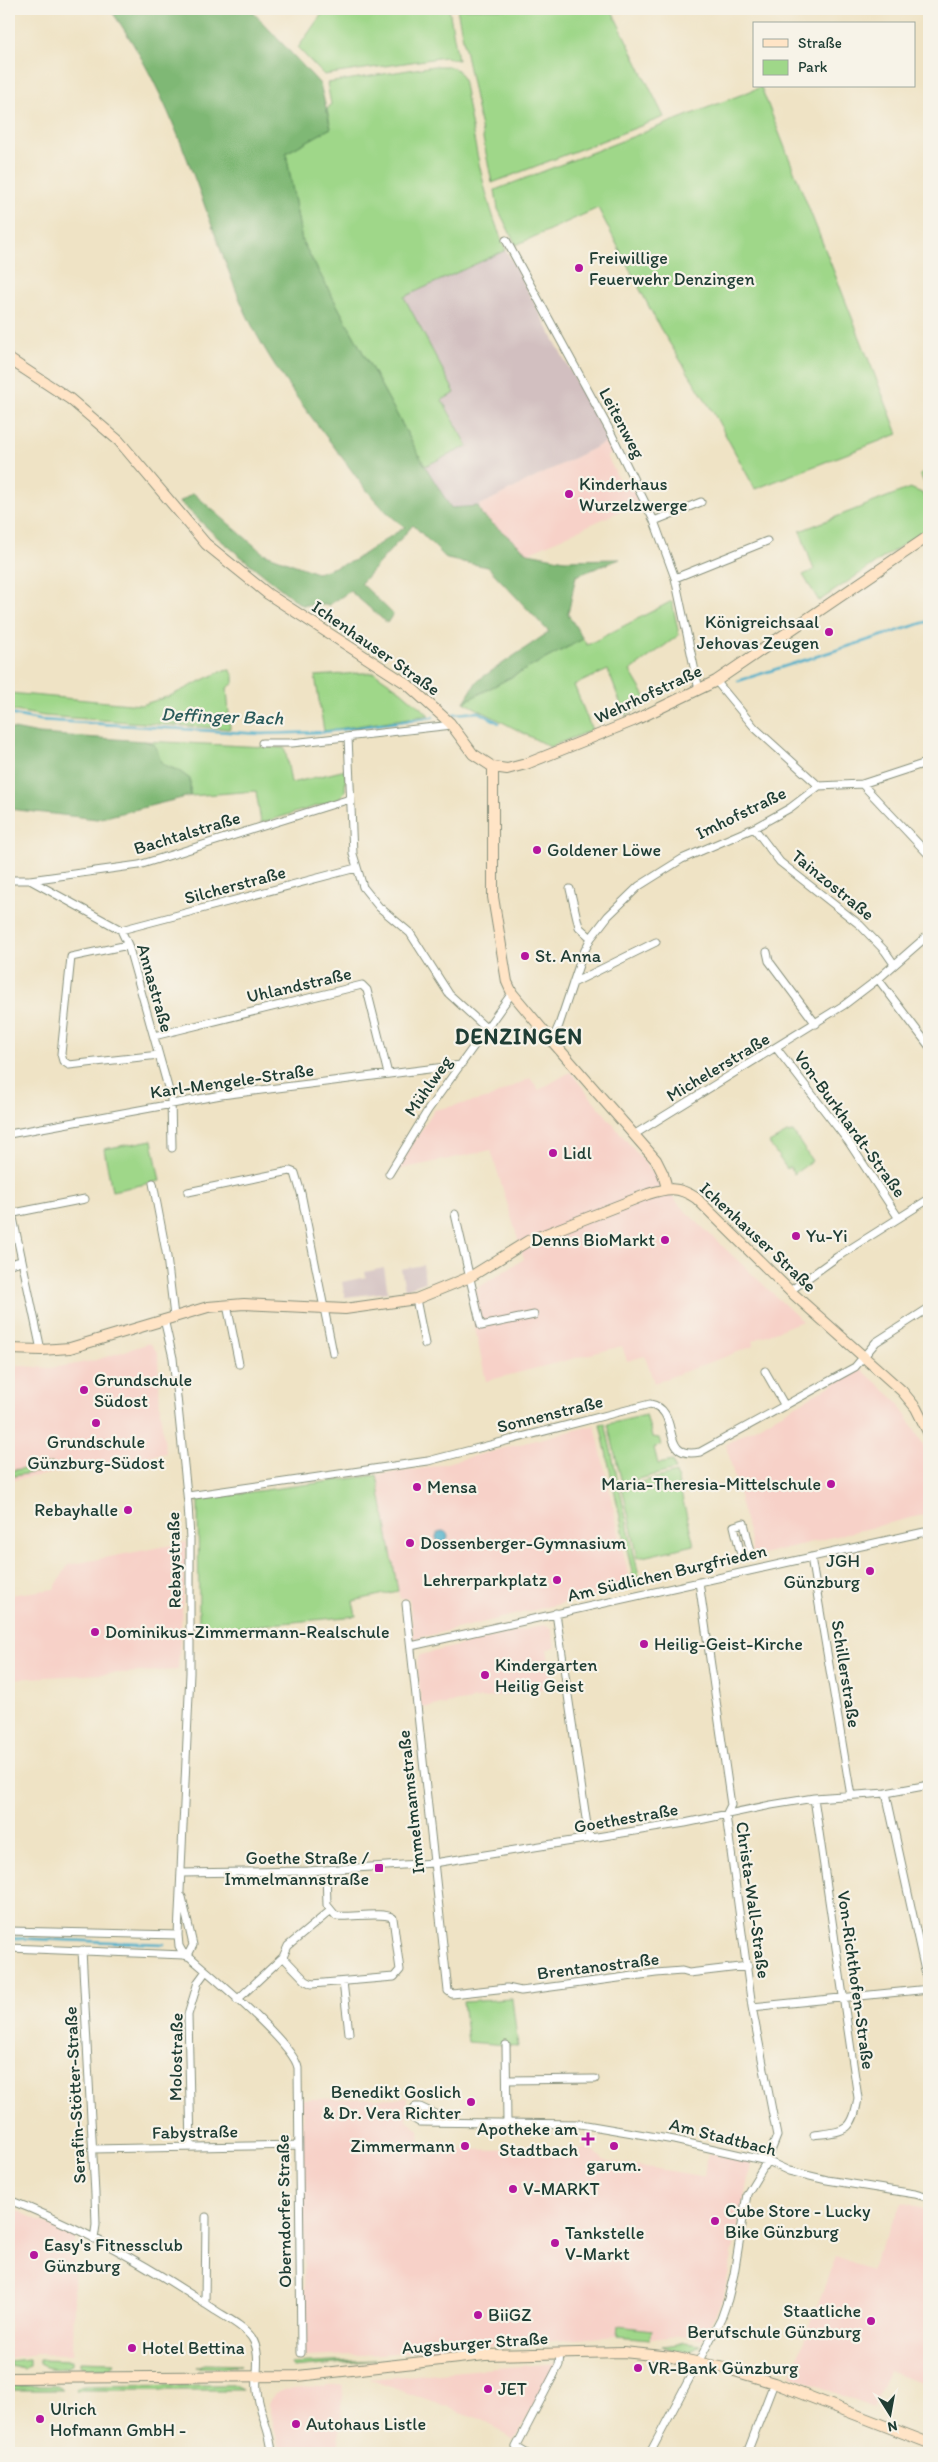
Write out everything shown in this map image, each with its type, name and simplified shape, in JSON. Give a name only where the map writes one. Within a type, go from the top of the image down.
[{"type":"street","name":"Leitenweg","points":[[506,240],[610,430],[654,521],[675,578],[699,690]]},
{"type":"street","name":"Ichenhauser Straße","points":[[9,359],[70,398],[119,442],[206,544],[268,594],[407,684],[438,710],[473,754],[493,767]]},
{"type":"street","points":[[654,521],[701,502]]},
{"type":"street","name":"Wehrhofstraße","points":[[493,767],[507,769],[526,764],[633,721],[716,681],[929,536]]},
{"type":"street","points":[[675,578],[767,541]]},
{"type":"street","points":[[716,681],[755,728],[819,786],[862,784],[929,762]]},
{"type":"street","points":[[262,743],[292,743],[451,724]]},
{"type":"street","points":[[348,737],[351,839],[356,868],[370,898],[410,933],[449,994],[487,1028]]},
{"type":"street","points":[[9,1349],[41,1350],[92,1343],[169,1317],[227,1305],[244,1304],[325,1309],[366,1308],[416,1299],[470,1277],[528,1241],[606,1209],[667,1188],[656,1160],[512,993],[504,971],[493,897],[493,767]]},
{"type":"street","points":[[862,784],[929,855]]},
{"type":"street","name":"Imhofstraße","points":[[552,1041],[560,1025],[582,956],[591,938],[608,916],[639,886],[682,858],[754,828],[790,808],[819,786]]},
{"type":"street","name":"Bachtalstraße","points":[[30,880],[139,865],[350,799]]},
{"type":"street","name":"Tainzostraße","points":[[754,828],[780,862],[860,925],[885,951],[894,964]]},
{"type":"street","name":"Silcherstraße","points":[[121,930],[356,868]]},
{"type":"street","name":"Annastraße","points":[[9,880],[30,880],[121,930],[128,945],[171,1104],[172,1148]]},
{"type":"street","points":[[570,889],[579,927],[591,938]]},
{"type":"street","name":"Michelerstraße","points":[[635,1134],[816,1024],[878,979],[926,936]]},
{"type":"street","points":[[573,983],[656,942]]},
{"type":"street","points":[[128,945],[71,958],[61,1054],[63,1061],[69,1064],[159,1055]]},
{"type":"street","points":[[767,952],[769,961],[816,1024]]},
{"type":"street","points":[[878,979],[929,1046]]},
{"type":"street","name":"Uhlandstraße","points":[[154,1036],[355,985],[362,985],[366,990],[388,1074]]},
{"type":"street","name":"Mühlweg","points":[[389,1174],[428,1110],[512,993]]},
{"type":"street","name":"Von-Burkhardt-Straße","points":[[776,1049],[848,1140],[898,1217]]},
{"type":"street","name":"Karl-Mengele-Straße","points":[[9,1134],[171,1104],[271,1088],[282,1089],[461,1065]]},
{"type":"street","points":[[188,1192],[290,1171],[295,1173],[333,1353]]},
{"type":"street","name":"Rebaystraße","points":[[153,1183],[167,1257],[169,1317],[188,1496],[190,1673],[178,1935],[179,1946],[184,1955],[189,1953],[193,1946],[192,1934],[180,1893]]},
{"type":"street","name":"Ichenhauser Straße","points":[[667,1188],[685,1191],[696,1198],[790,1291],[864,1354],[902,1390],[916,1408],[929,1434]]},
{"type":"street","points":[[41,1350],[11,1213],[85,1199]]},
{"type":"street","points":[[790,1291],[898,1217],[929,1199]]},
{"type":"street","points":[[455,1214],[481,1326],[534,1315]]},
{"type":"street","points":[[9,1264],[22,1261]]},
{"type":"street","points":[[416,1299],[425,1344]]},
{"type":"street","points":[[227,1305],[238,1364]]},
{"type":"street","name":"Sonnenstraße","points":[[188,1496],[428,1461],[650,1404],[660,1406],[664,1410],[673,1442],[678,1449],[689,1454],[700,1452],[855,1367],[876,1342],[929,1308]]},
{"type":"street","points":[[765,1371],[785,1406]]},
{"type":"street","points":[[744,1523],[752,1556],[742,1559],[734,1526],[744,1523]]},
{"type":"street","name":"Am Südlichen Burgfrieden","points":[[411,1646],[929,1531]]},
{"type":"street","name":"Schillerstraße","points":[[811,1557],[851,1796]]},
{"type":"street","name":"Christa-Wall-Straße","points":[[650,2453],[720,2319],[728,2299],[748,2194],[767,2161],[778,2136],[752,2007],[748,1966],[726,1815],[731,1804],[699,1582]]},
{"type":"street","name":"Immelmannstraße","points":[[406,1604],[448,1991],[452,1994]]},
{"type":"street","points":[[556,1613],[589,1839]]},
{"type":"street","name":"Goethestraße","points":[[181,1873],[326,1870],[434,1863],[589,1839],[814,1798],[886,1793],[929,1785]]},
{"type":"street","points":[[752,2007],[929,1989],[886,1793]]},
{"type":"street","name":"Von-Richthofen-Straße","points":[[814,1798],[858,2098],[856,2113],[850,2126],[843,2132],[814,2135]]},
{"type":"street","points":[[283,1957],[306,1981],[312,1984],[394,1977],[400,1970],[395,1922],[390,1915],[345,1918],[336,1916],[330,1911],[326,1870]]},
{"type":"street","points":[[9,1948],[184,1955],[190,1957],[237,2000],[283,1957],[288,1946],[330,1911]]},
{"type":"street","points":[[9,1931],[178,1935]]},
{"type":"street","name":"Serafin-Stötter-Straße","points":[[82,1950],[93,2149],[96,2225],[94,2238]]},
{"type":"street","name":"Brentanostraße","points":[[452,1994],[506,1988],[521,1991],[656,1973],[682,1971],[689,1973],[748,1966]]},
{"type":"street","name":"Molostraße","points":[[191,2147],[188,2015],[198,1982],[206,1971]]},
{"type":"street","points":[[343,1982],[349,2033]]},
{"type":"street","name":"Oberndorfer Straße","points":[[237,2000],[280,2041],[295,2058],[298,2068],[301,2353]]},
{"type":"street","points":[[506,2045],[507,2123]]},
{"type":"street","points":[[507,2080],[595,2079]]},
{"type":"street","name":"Am Stadtbach","points":[[452,2122],[420,2107],[415,2108],[411,2113],[411,2118],[417,2122],[588,2126],[674,2140],[767,2161],[789,2171],[813,2177],[929,2198]]},
{"type":"street","name":"Fabystraße","points":[[93,2149],[298,2145]]},
{"type":"street","points":[[9,2200],[55,2218],[94,2238],[205,2304],[248,2333],[253,2340],[257,2354],[257,2391],[272,2453]]},
{"type":"street","points":[[205,2304],[206,2217]]},
{"type":"street","points":[[526,2453],[516,2447],[559,2365],[560,2352]]},
{"type":"street","name":"Augsburger Straße","points":[[9,2378],[298,2376],[485,2356],[560,2352],[622,2352],[697,2362],[774,2383],[929,2443]]},
{"type":"street","points":[[747,2453],[774,2383]]},
{"type":"shaded area","points":[[506,250],[608,441],[478,506],[451,508],[425,466],[467,445],[442,400],[455,393],[404,297]]},
{"type":"shaded area","name":"Kinderhaus Wurzelzwerge","points":[[608,441],[615,452],[607,456],[621,484],[629,481],[638,503],[528,553],[482,515],[478,506]]},
{"type":"shaded area","points":[[570,1072],[682,1208],[802,1321],[752,1341],[754,1346],[654,1383],[645,1356],[627,1361],[622,1346],[486,1381],[468,1294],[524,1259],[491,1150],[396,1170],[434,1110],[490,1098],[530,1078],[539,1090]]},
{"type":"shaded area","points":[[423,1265],[425,1282],[405,1289],[401,1269]]},
{"type":"shaded area","points":[[384,1268],[388,1292],[345,1297],[342,1282],[366,1277],[365,1272]]},
{"type":"shaded area","name":"Grundschule Südost","points":[[150,1343],[158,1353],[160,1412],[166,1453],[9,1481],[9,1365],[50,1368],[71,1365],[96,1360]]},
{"type":"shaded area","name":"Maria-Theresia-Mittelschule","points":[[861,1369],[899,1403],[925,1448],[927,1514],[754,1556],[726,1444]]},
{"type":"shaded area","name":"Dossenberger-Gymnasium","points":[[595,1425],[631,1587],[414,1639],[409,1598],[400,1599],[398,1591],[353,1601],[356,1616],[209,1630],[199,1622],[198,1499],[427,1468]]},
{"type":"shaded area","name":"Dominikus-Zimmermann-Realschule","points":[[187,1542],[178,1670],[9,1679],[9,1595],[54,1589],[68,1565]]},
{"type":"shaded area","name":"Kindergarten Heilig Geist","points":[[544,1625],[551,1628],[555,1647],[547,1649],[554,1687],[421,1708],[417,1663],[420,1655]]},
{"type":"shaded area","points":[[407,2098],[406,2119],[419,2129],[420,2150],[593,2149],[603,2160],[701,2176],[705,2176],[708,2153],[744,2159],[751,2164],[724,2294],[703,2339],[678,2336],[650,2339],[617,2336],[381,2354],[305,2357],[302,2099]]},
{"type":"shaded area","name":"Staatliche Berufschule Günzburg","points":[[903,2202],[929,2211],[929,2376],[925,2385],[889,2371],[873,2408],[791,2375],[836,2256],[870,2270]]},
{"type":"shaded area","points":[[9,2207],[75,2237],[73,2355],[36,2354],[9,2358]]},
{"type":"shaded area","points":[[557,2363],[514,2441],[483,2420],[368,2379]]},
{"type":"shaded area","points":[[344,2385],[338,2453],[280,2453],[269,2404],[273,2396],[281,2390]]},
{"type":"green space","points":[[110,9],[250,9],[320,84],[331,128],[286,153],[302,241],[425,466],[451,508],[478,506],[482,515],[528,553],[565,560],[620,559],[576,576],[568,614],[583,639],[464,702],[477,681],[549,632],[488,567],[447,559],[413,525],[361,583],[393,614],[387,623],[350,591],[329,605],[301,605],[218,538],[180,502],[193,493],[263,553],[317,573],[353,561],[405,527],[384,510],[359,480],[294,394],[269,356],[238,295],[168,112],[132,42]]},
{"type":"green space","points":[[331,9],[449,9],[458,60],[445,57],[324,75],[298,48],[321,15]]},
{"type":"green space","points":[[457,9],[611,9],[664,117],[492,183]]},
{"type":"green space","points":[[434,66],[448,66],[458,70],[463,79],[485,187],[506,250],[404,297],[455,393],[442,400],[468,446],[425,466],[302,241],[286,153],[331,128],[327,110],[331,104],[327,83]]},
{"type":"green space","points":[[761,88],[898,434],[755,489],[713,412],[660,328],[598,208],[516,245],[498,209],[495,190]]},
{"type":"green space","points":[[929,471],[929,493],[920,474]]},
{"type":"green space","points":[[910,488],[922,493],[929,508],[929,527],[819,601],[803,575],[814,570],[800,531]]},
{"type":"green space","points":[[672,601],[679,635],[630,671],[649,703],[625,715],[608,670],[574,685],[592,730],[550,747],[464,702],[583,639],[587,645]]},
{"type":"green space","points":[[230,670],[234,676],[234,683],[227,688],[230,729],[44,716],[9,710],[9,693],[141,705],[170,696],[222,671]]},
{"type":"green space","points":[[375,673],[401,691],[429,715],[324,731],[315,676]]},
{"type":"green space","points":[[9,728],[39,734],[144,741],[154,744],[162,764],[179,771],[190,779],[190,796],[97,819],[9,809]]},
{"type":"green space","points":[[144,741],[285,748],[291,783],[346,770],[345,792],[337,800],[261,823],[256,791],[190,796],[190,779],[179,771],[162,764],[154,744]]},
{"type":"green space","points":[[793,1132],[812,1161],[794,1174],[790,1167],[787,1169],[769,1143],[787,1133]]},
{"type":"green space","points":[[152,1140],[160,1181],[112,1191],[104,1149]]},
{"type":"green space","points":[[646,1415],[652,1437],[659,1438],[661,1445],[654,1448],[658,1464],[673,1461],[675,1470],[622,1483],[608,1424]]},
{"type":"green space","points":[[605,1423],[641,1585],[635,1586],[600,1424]]},
{"type":"green space","points":[[52,1463],[53,1469],[9,1477],[9,1471]]},
{"type":"green space","points":[[676,1473],[694,1545],[638,1558],[622,1487]]},
{"type":"green space","points":[[377,1475],[398,1591],[353,1601],[356,1616],[209,1630],[199,1622],[198,1499]]},
{"type":"green space","points":[[512,1999],[518,2046],[468,2042],[463,2002]]},
{"type":"green space","points":[[618,2326],[652,2330],[650,2339],[617,2336]]},
{"type":"green space","points":[[685,2343],[701,2345],[690,2352],[662,2346]]},
{"type":"green space","points":[[29,2359],[29,2365],[24,2369],[10,2366],[9,2361]]},
{"type":"green space","points":[[39,2360],[72,2361],[72,2365],[51,2368],[39,2364]]},
{"type":"green space","points":[[375,2360],[293,2368],[291,2364]]},
{"type":"green space","points":[[80,2361],[114,2362],[109,2369],[86,2369],[80,2365]]},
{"type":"green space","points":[[205,2364],[241,2365],[222,2368],[196,2367]]},
{"type":"green space","points":[[232,2385],[242,2390],[75,2390],[77,2387],[86,2386]]},
{"type":"green space","points":[[9,2386],[58,2386],[63,2390],[9,2390]]},
{"type":"water","points":[[440,1531],[444,1531],[448,1537],[444,1543],[440,1543],[436,1539],[436,1535]]},
{"type":"waterway","name":"Deffinger Bach","points":[[738,681],[929,621]]},
{"type":"waterway","name":"Deffinger Bach","points":[[453,714],[479,712],[499,723]]},
{"type":"waterway","name":"Deffinger Bach","points":[[9,714],[39,720],[261,734],[324,732],[433,717]]},
{"type":"waterway","points":[[9,1938],[164,1944]]},
{"type":"place","name":"Freiwillige Feuerwehr Denzingen","points":[[579,268]]},
{"type":"place","name":"Kinderhaus Wurzelzwerge","points":[[569,494]]},
{"type":"place","name":"Königreichsaal Jehovas Zeugen","points":[[829,632]]},
{"type":"place","name":"Goldener Löwe","points":[[537,850]]},
{"type":"place","name":"St. Anna","points":[[525,956]]},
{"type":"place","name":"Lidl","points":[[553,1153]]},
{"type":"place","name":"Yu-Yi","points":[[796,1236]]},
{"type":"place","name":"Denns BioMarkt","points":[[665,1240]]},
{"type":"place","name":"Grundschule Südost","points":[[84,1390]]},
{"type":"place","name":"Grundschule Günzburg-Südost","points":[[96,1423]]},
{"type":"place","name":"Maria-Theresia-Mittelschule","points":[[831,1484]]},
{"type":"place","name":"Mensa","points":[[417,1487]]},
{"type":"place","name":"Rebayhalle","points":[[128,1510]]},
{"type":"place","name":"Dossenberger-Gymnasium","points":[[410,1543]]},
{"type":"place","name":"JGH Günzburg","points":[[870,1571]]},
{"type":"place","name":"Lehrerparkplatz","points":[[557,1580]]},
{"type":"place","name":"Dominikus-Zimmermann-Realschule","points":[[95,1632]]},
{"type":"place","name":"Heilig-Geist-Kirche","points":[[644,1644]]},
{"type":"place","name":"Kindergarten Heilig Geist","points":[[485,1675]]},
{"type":"place","name":"Goethe Straße / Immelmannstraße","points":[[379,1868]]},
{"type":"place","name":"Benedikt Goslich & Dr. Vera Richter","points":[[471,2102]]},
{"type":"place","name":"Apotheke am Stadtbach","points":[[588,2139]]},
{"type":"place","name":"Zimmermann","points":[[465,2146]]},
{"type":"place","name":"garum.","points":[[614,2146]]},
{"type":"place","name":"V-MARKT","points":[[513,2189]]},
{"type":"place","name":"Cube Store - Lucky Bike Günzburg","points":[[715,2221]]},
{"type":"place","name":"Tankstelle V-Markt","points":[[555,2243]]},
{"type":"place","name":"Easy's Fitnessclub Günzburg","points":[[34,2255]]},
{"type":"place","name":"BiiGZ","points":[[478,2315]]},
{"type":"place","name":"Staatliche Berufschule Günzburg","points":[[871,2321]]},
{"type":"place","name":"Hotel Bettina","points":[[132,2348]]},
{"type":"place","name":"VR-Bank Günzburg","points":[[638,2368]]},
{"type":"place","name":"JET","points":[[488,2389]]},
{"type":"place","name":"Ulrich Hofmann GmbH -","points":[[40,2419]]},
{"type":"place","name":"Autohaus Listle","points":[[296,2424]]},
{"type":"district","name":"DENZINGEN","points":[[519,1036]]}]
